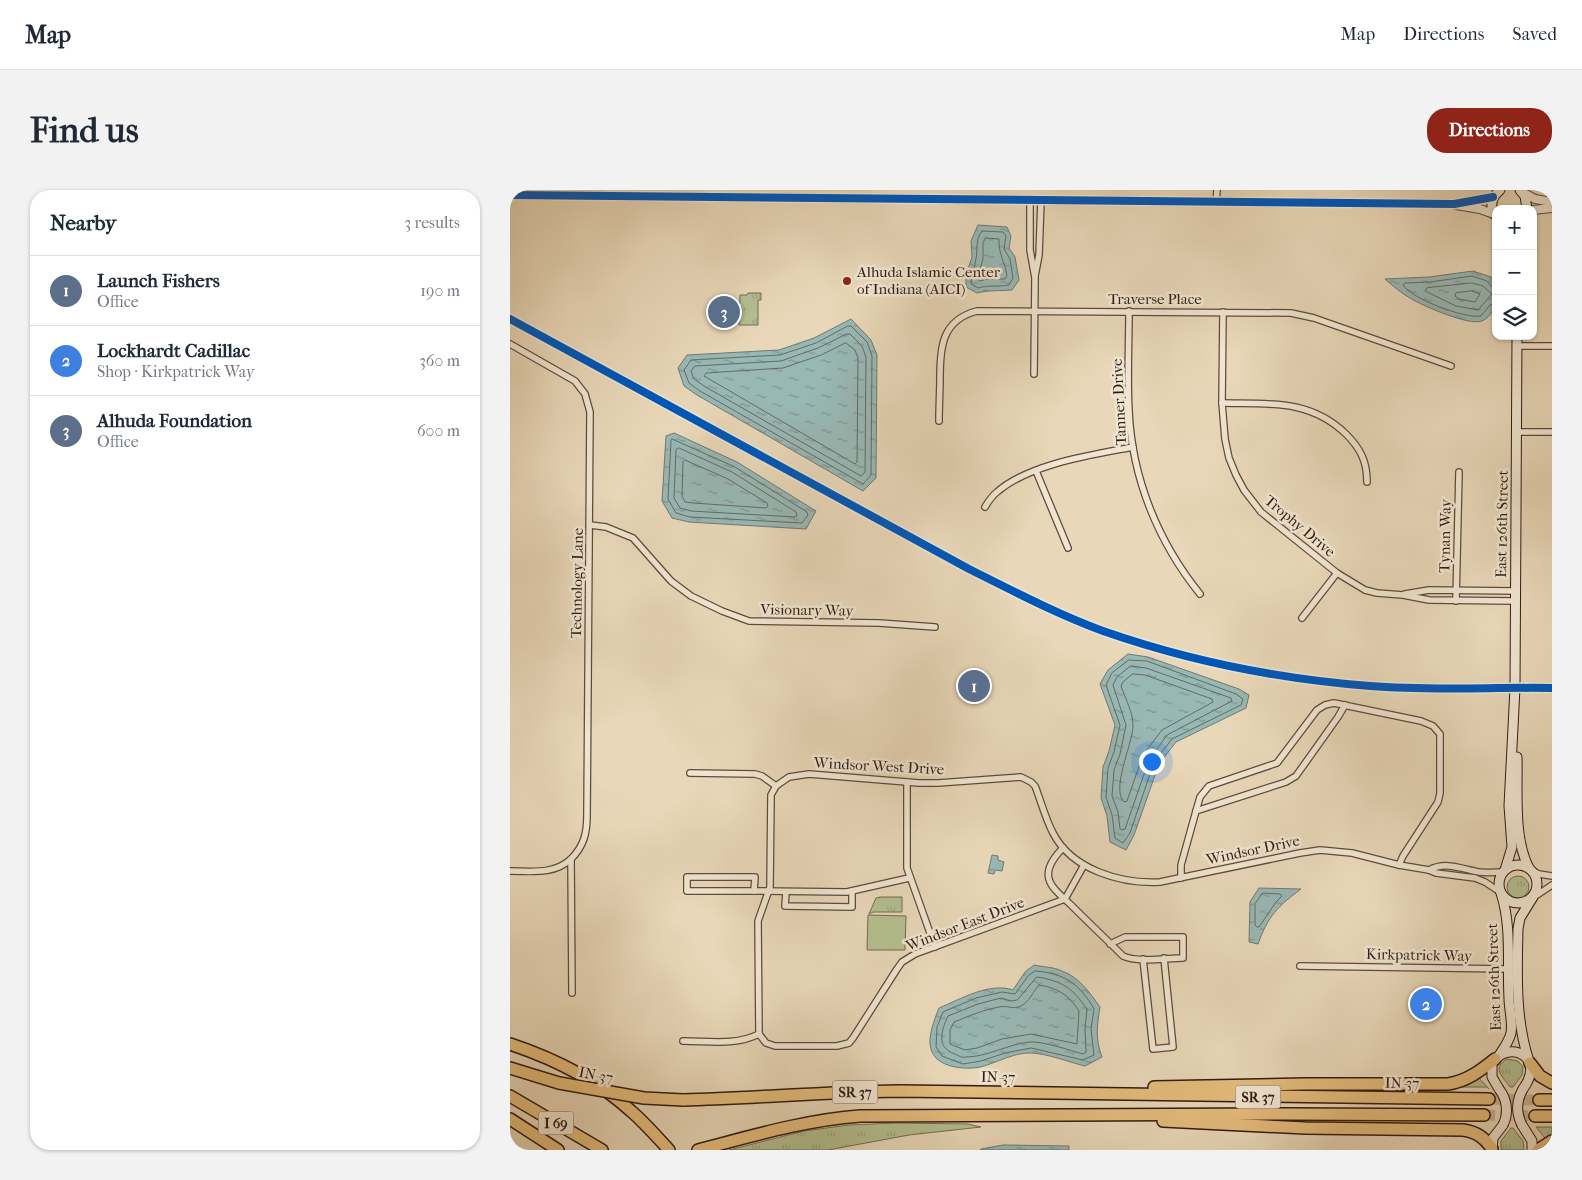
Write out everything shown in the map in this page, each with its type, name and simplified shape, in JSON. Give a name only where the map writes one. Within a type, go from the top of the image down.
[{"type":"highway","points":[[510,1044],[562,1064],[591,1080],[632,1112],[669,1150]]},
{"type":"highway","points":[[1041,1093],[1097,1088],[1304,1084],[1448,1084],[1460,1082],[1473,1076],[1496,1058]]},
{"type":"highway","points":[[1529,1062],[1540,1076],[1552,1083]]},
{"type":"highway","name":"IN-37","points":[[510,1068],[559,1083],[644,1098],[683,1100],[853,1092],[1488,1099]]},
{"type":"highway","name":"I 69","points":[[510,1096],[602,1150]]},
{"type":"highway","points":[[1539,1100],[1552,1100]]},
{"type":"highway","name":"IN-37","points":[[698,1150],[786,1127],[834,1118],[901,1115],[1484,1115]]},
{"type":"highway","points":[[1077,1115],[1286,1128],[1463,1130],[1475,1132],[1482,1136],[1492,1150]]},
{"type":"highway","points":[[1536,1116],[1552,1116]]},
{"type":"highway","name":"I 69","points":[[510,1119],[558,1150]]},
{"type":"highway","points":[[1538,1150],[1552,1141]]},
{"type":"main road","points":[[1521,191],[1527,201],[1527,205]]},
{"type":"main road","points":[[1492,207],[1491,204],[1496,193]]},
{"type":"main road","name":"East 126th Street","points":[[1504,871],[1512,847],[1509,806],[1514,712],[1517,340]]},
{"type":"main road","name":"East 126th Street","points":[[1514,712],[1519,830],[1523,851],[1530,869]]},
{"type":"main road","points":[[1516,865],[1530,869],[1538,881],[1537,891],[1533,897],[1523,903],[1509,902],[1500,892],[1499,881],[1504,871],[1516,865]]},
{"type":"main road","name":"East 126th Street","points":[[1496,1058],[1508,1043],[1511,1032],[1507,921],[1500,892]]},
{"type":"main road","name":"East 126th Street","points":[[1529,1062],[1523,1040],[1519,1011],[1518,930],[1520,918],[1533,897]]},
{"type":"main road","points":[[1492,1150],[1493,1138],[1503,1125],[1506,1116],[1506,1103],[1491,1072],[1492,1063],[1496,1058],[1505,1053],[1516,1052],[1522,1054],[1529,1062],[1531,1074],[1518,1097],[1517,1106],[1522,1125],[1531,1138],[1532,1150]]},
{"type":"street","points":[[1216,202],[1217,190]]},
{"type":"street","points":[[1521,191],[1535,199],[1552,202]]},
{"type":"street","points":[[510,195],[619,193],[769,194],[1030,200],[1454,204],[1480,209],[1492,214]]},
{"type":"street","points":[[1454,204],[1496,193]]},
{"type":"street","points":[[1030,200],[1030,250],[1035,278],[1034,374]]},
{"type":"street","points":[[1035,278],[1040,255],[1041,200]]},
{"type":"street","points":[[1537,210],[1552,208]]},
{"type":"street","name":"Traverse Place","points":[[939,421],[940,352],[944,338],[951,326],[963,316],[977,311],[1298,314],[1451,366]]},
{"type":"street","name":"Tanner Drive","points":[[1129,311],[1128,397],[1132,447],[1141,482],[1160,531],[1173,556],[1200,594]]},
{"type":"street","name":"Trophy Drive","points":[[1223,312],[1222,403],[1226,449],[1232,467],[1244,490],[1271,522],[1337,573],[1365,590],[1429,600],[1515,601]]},
{"type":"street","name":"Technology Lane","points":[[510,344],[572,379],[580,386],[587,397],[590,417],[587,828],[582,845],[571,859]]},
{"type":"street","points":[[1517,346],[1552,346]]},
{"type":"street","points":[[1222,403],[1288,405],[1306,409],[1323,417],[1343,431],[1359,449],[1366,465],[1367,482]]},
{"type":"street","points":[[1516,432],[1552,432]]},
{"type":"street","points":[[985,507],[998,490],[1036,471],[1078,457],[1132,447]]},
{"type":"street","points":[[1036,471],[1068,548]]},
{"type":"street","name":"Tynan Way","points":[[1456,601],[1458,472]]},
{"type":"street","name":"Visionary Way","points":[[590,525],[606,527],[631,537],[671,581],[691,596],[722,611],[749,621],[873,623],[934,627]]},
{"type":"street","points":[[1302,618],[1337,573]]},
{"type":"street","name":"Trophy Drive","points":[[1402,595],[1429,590],[1515,591]]},
{"type":"street","points":[[1181,878],[1181,865],[1200,797],[1209,786],[1277,763],[1317,710],[1329,703],[1430,724],[1440,734],[1439,798],[1398,865]]},
{"type":"street","points":[[1196,811],[1291,780],[1296,776],[1345,705]]},
{"type":"street","points":[[683,1041],[742,1041],[759,1034],[758,921],[770,891],[771,795],[776,786],[762,776],[755,774],[690,773]]},
{"type":"street","name":"Windsor West Drive","points":[[776,786],[789,777],[809,774],[938,783],[1013,777],[1026,779],[1035,786],[1054,834],[1063,848],[1084,865]]},
{"type":"street","points":[[907,782],[906,862],[909,878],[935,947]]},
{"type":"street","points":[[1063,848],[1052,861],[1048,875],[1053,887],[1110,944],[1123,956],[1144,959],[1183,958],[1183,937],[1125,937],[1110,944]]},
{"type":"street","name":"Windsor Drive","points":[[1084,865],[1105,874],[1130,880],[1154,882],[1320,850],[1352,853],[1436,873],[1475,878],[1500,892]]},
{"type":"street","points":[[510,871],[552,870],[571,859]]},
{"type":"street","points":[[571,859],[572,993]]},
{"type":"street","points":[[1065,899],[1084,865]]},
{"type":"street","name":"Windsor Drive","points":[[1429,870],[1435,866],[1454,866],[1480,872],[1504,871]]},
{"type":"street","points":[[1530,869],[1539,874],[1552,876]]},
{"type":"street","points":[[754,891],[755,877],[687,877],[687,891],[786,892],[852,891],[909,878]]},
{"type":"street","points":[[1533,897],[1552,885]]},
{"type":"street","points":[[786,892],[785,906],[852,907],[852,891]]},
{"type":"street","name":"Windsor East Drive","points":[[759,1034],[766,1042],[775,1046],[843,1046],[854,1038],[902,962],[909,957],[1065,899]]},
{"type":"street","points":[[1144,959],[1153,1049],[1173,1047],[1164,958]]},
{"type":"street","name":"Kirkpatrick Way","points":[[1300,966],[1508,969]]},
{"type":"green space","points":[[748,293],[761,293],[761,300],[758,300],[758,325],[739,325],[740,295],[747,295]]},
{"type":"green space","points":[[1518,876],[1526,879],[1529,887],[1526,895],[1518,898],[1510,895],[1507,887],[1510,879]]},
{"type":"green space","points":[[902,897],[902,912],[873,912],[869,914],[876,898]]},
{"type":"green space","points":[[868,915],[906,916],[905,950],[867,950]]},
{"type":"green space","points":[[1507,1059],[1518,1061],[1523,1067],[1522,1075],[1513,1087],[1510,1087],[1499,1069],[1502,1062]]},
{"type":"green space","points":[[1476,1077],[1479,1078],[1489,1089],[1487,1087],[1454,1087]]},
{"type":"green space","points":[[896,1123],[968,1124],[981,1127],[909,1135],[828,1150],[729,1150],[804,1131],[849,1125]]},
{"type":"green space","points":[[1536,1127],[1552,1127],[1552,1136],[1548,1139],[1545,1138]]},
{"type":"green space","points":[[1511,1128],[1523,1141],[1524,1150],[1501,1150],[1501,1141]]},
{"type":"water","points":[[978,225],[1007,227],[1011,236],[1009,248],[1015,257],[1019,280],[1012,290],[977,293],[966,287],[966,275],[972,257],[971,241]]},
{"type":"water","points":[[1473,271],[1491,277],[1492,311],[1482,321],[1467,321],[1457,318],[1425,306],[1403,294],[1385,279],[1429,277]]},
{"type":"water","points":[[851,319],[871,340],[877,355],[876,478],[863,491],[684,386],[678,368],[687,355],[779,350],[814,338]]},
{"type":"water","points":[[674,433],[737,462],[816,511],[806,529],[689,522],[672,518],[662,501],[666,436]]},
{"type":"water","points":[[1128,654],[1148,657],[1239,689],[1249,695],[1246,708],[1176,742],[1159,764],[1134,835],[1126,850],[1110,842],[1107,816],[1101,798],[1103,767],[1115,725],[1100,684],[1108,670]]},
{"type":"water","points":[[992,855],[998,856],[998,860],[1004,862],[1002,871],[995,870],[994,874],[988,873]]},
{"type":"water","points":[[1259,888],[1301,889],[1275,912],[1258,944],[1249,942],[1250,902]]},
{"type":"water","points":[[1034,965],[1056,969],[1074,977],[1092,996],[1100,1007],[1097,1032],[1102,1057],[1085,1066],[1045,1055],[1025,1053],[980,1067],[959,1068],[945,1064],[934,1055],[930,1039],[939,1008],[985,990],[1004,988],[1013,990],[1025,972]]},
{"type":"water","points":[[1003,1145],[1069,1146],[1069,1150],[980,1150]]},
{"type":"tunnel","points":[[1489,1099],[1539,1100]]},
{"type":"tunnel","points":[[1484,1115],[1535,1116]]},
{"type":"cycle path","points":[[510,195],[1454,204],[1493,197]]},
{"type":"cycle path","points":[[510,319],[969,569],[1052,610],[1103,631],[1201,660],[1302,679],[1438,689],[1552,688]]},
{"type":"place","name":"Alhuda Islamic Center of Indiana (AICI)","points":[[847,281]]},
{"type":"place","name":"Alhuda Foundation","points":[[724,312]]},
{"type":"place","name":"Launch Fishers","points":[[974,686]]},
{"type":"place","name":"Lockhardt Cadillac","points":[[1426,1004]]}]
